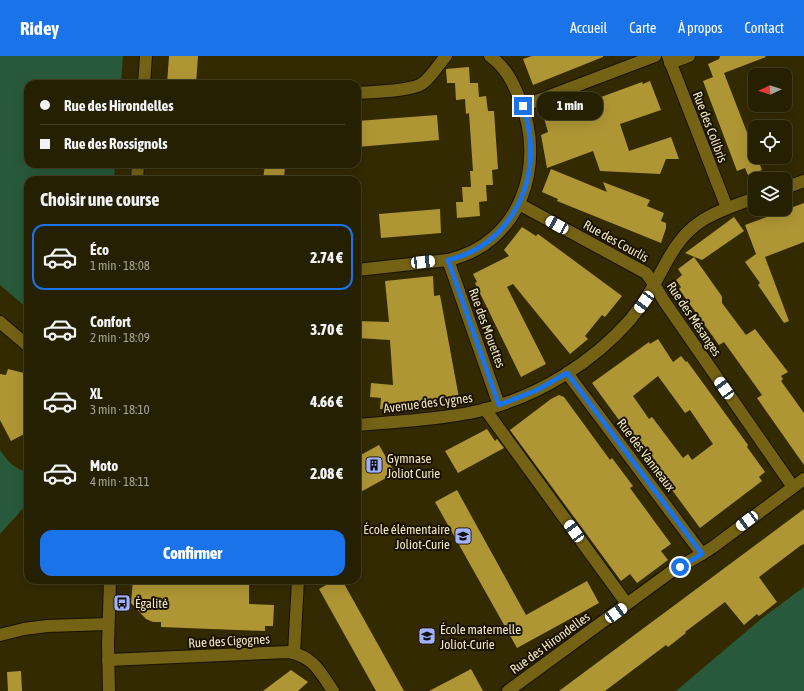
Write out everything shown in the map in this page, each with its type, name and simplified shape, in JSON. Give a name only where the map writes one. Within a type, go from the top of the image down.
[{"type":"street","points":[[144,80],[146,56]]},
{"type":"street","points":[[361,93],[417,86],[426,81],[446,56]]},
{"type":"street","points":[[361,270],[448,260],[460,256],[490,240],[507,223],[519,204],[527,182],[530,158],[529,130],[523,106],[513,83],[499,63],[490,56]]},
{"type":"street","points":[[523,106],[655,56]]},
{"type":"street","points":[[669,60],[689,56]]},
{"type":"street","name":"Rue des Colibris","points":[[669,60],[727,208]]},
{"type":"street","points":[[792,185],[804,181]]},
{"type":"street","name":"Avenue des Cygnes","points":[[361,425],[450,416],[485,409],[537,390],[567,373],[602,347],[637,311],[648,295],[674,248],[688,231],[706,218],[748,200]]},
{"type":"street","name":"Rue des Courlis","points":[[519,204],[646,273],[654,284]]},
{"type":"street","name":"Rue des Mouettes","points":[[448,260],[499,405]]},
{"type":"street","name":"Rue des Mésanges","points":[[654,284],[664,301],[793,487]]},
{"type":"street","points":[[0,322],[24,343]]},
{"type":"street","name":"Rue des Vanneaux","points":[[567,373],[702,554]]},
{"type":"street","points":[[485,409],[628,604]]},
{"type":"street","name":"Rue des Hirondelles","points":[[508,691],[672,571],[702,554],[804,479]]},
{"type":"street","points":[[109,691],[108,624],[110,584]]},
{"type":"street","points":[[294,653],[298,584]]},
{"type":"street","points":[[0,635],[24,629],[46,626],[108,624]]},
{"type":"street","name":"Rue des Cigognes","points":[[108,660],[289,652],[308,658],[319,670],[333,691]]},
{"type":"green space","points":[[0,56],[123,56],[121,80],[24,80],[24,168],[115,168],[114,176],[24,176],[24,306],[0,285]]},
{"type":"green space","points":[[0,450],[12,464],[24,471],[24,507],[0,534]]},
{"type":"green space","points":[[804,587],[804,691],[676,691],[761,619]]},
{"type":"building","points":[[169,56],[198,56],[196,80],[167,80]]},
{"type":"building","points":[[532,56],[603,57],[533,85],[523,59]]},
{"type":"building","points":[[720,56],[766,57],[724,73],[748,135],[748,164],[760,164],[762,170],[748,172],[748,175],[745,168],[737,171],[703,81],[713,77],[708,64],[719,59]]},
{"type":"building","points":[[469,67],[470,83],[478,83],[479,97],[486,96],[488,111],[494,111],[498,169],[492,170],[493,185],[486,185],[487,201],[479,202],[480,216],[457,218],[456,202],[463,202],[462,187],[471,187],[470,171],[473,171],[469,113],[466,114],[465,99],[456,100],[455,83],[447,83],[446,69]]},
{"type":"building","points":[[650,81],[661,110],[620,124],[629,151],[671,137],[679,159],[666,159],[660,174],[600,171],[593,151],[547,168],[541,135],[548,132],[544,118],[642,82],[643,84]]},
{"type":"building","points":[[437,115],[439,140],[361,147],[361,121]]},
{"type":"building","points":[[264,168],[285,168],[284,176],[264,176]]},
{"type":"building","points":[[551,169],[607,192],[603,182],[650,200],[647,206],[664,213],[661,221],[666,223],[666,228],[661,243],[557,201],[558,199],[542,192]]},
{"type":"building","points":[[804,203],[804,242],[765,257],[789,321],[784,323],[758,285],[760,283],[745,262],[756,254],[745,225],[769,216],[792,216],[792,207]]},
{"type":"building","points":[[440,209],[441,233],[381,238],[379,214]]},
{"type":"building","points":[[734,217],[744,231],[702,260],[685,253]]},
{"type":"building","points":[[522,227],[536,236],[538,234],[622,296],[605,317],[602,315],[585,336],[588,339],[570,354],[513,284],[507,287],[546,364],[521,377],[475,283],[477,282],[473,274],[509,256],[504,250]]},
{"type":"building","points":[[694,257],[721,295],[722,303],[746,335],[755,329],[788,372],[781,376],[783,379],[781,381],[804,413],[804,465],[757,398],[762,395],[724,342],[719,345],[679,289],[681,287],[676,280],[682,275],[678,269]]},
{"type":"building","points":[[433,276],[434,296],[440,295],[459,398],[405,408],[380,409],[381,398],[370,397],[371,383],[393,385],[390,340],[361,338],[361,321],[389,322],[385,281]]},
{"type":"building","points":[[658,339],[673,362],[681,356],[686,362],[687,361],[748,445],[747,447],[765,472],[759,477],[762,481],[700,528],[592,383],[649,342],[650,344]],"holes":[[[658,376],[685,413],[690,410],[713,444],[692,460],[688,454],[683,458],[652,417],[649,419],[633,396]]]},
{"type":"building","points":[[8,369],[24,373],[24,434],[11,441],[0,420],[0,374],[6,375]]},
{"type":"building","points":[[559,395],[564,397],[610,460],[612,458],[633,486],[630,488],[671,544],[661,551],[668,560],[637,583],[630,574],[621,581],[510,430],[551,399]]},
{"type":"building","points":[[487,429],[495,441],[497,439],[504,448],[458,473],[445,451]]},
{"type":"building","name":"Gymnase Joliot Curie","points":[[379,445],[395,473],[361,492],[361,455]]},
{"type":"building","points":[[457,490],[526,615],[587,581],[599,603],[517,648],[435,502]]},
{"type":"building","points":[[804,509],[804,544],[759,577],[777,602],[759,616],[757,614],[744,625],[725,602],[685,632],[686,633],[668,647],[666,645],[605,691],[559,691]]},
{"type":"building","points":[[133,584],[249,584],[249,604],[274,605],[273,626],[265,626],[265,631],[161,627],[161,622],[153,622],[146,619],[131,603]]},
{"type":"building","points":[[328,584],[344,584],[404,691],[376,691],[319,589]]},
{"type":"building","points":[[471,669],[483,691],[429,691],[454,678]]},
{"type":"building","points":[[291,670],[308,682],[298,691],[263,691]]},
{"type":"building","points":[[21,671],[22,691],[8,691],[7,672]]},
{"type":"place","name":"Gymnase Joliot Curie","points":[[374,465]]},
{"type":"place","name":"École élémentaire Joliot-Curie","points":[[463,536]]},
{"type":"place","name":"Égalité","points":[[122,603]]},
{"type":"place","name":"École maternelle Joliot-Curie","points":[[427,636]]},
{"type":"route","points":[[523,106],[529,130],[530,158],[527,182],[519,204],[507,223],[490,240],[473,250],[448,260],[499,405],[510,402],[537,390],[567,373],[702,554],[680,567]]}]
